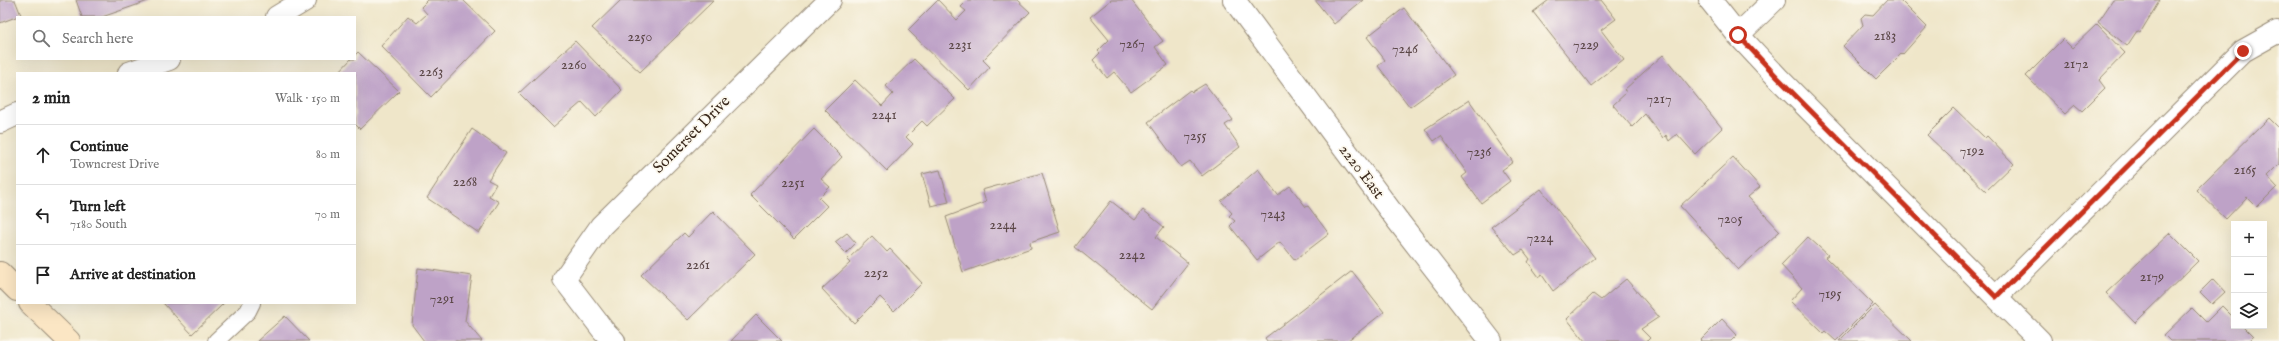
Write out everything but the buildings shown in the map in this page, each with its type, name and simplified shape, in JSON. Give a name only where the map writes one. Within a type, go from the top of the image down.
[{"type":"street","name":"Somerset Drive","points":[[614,341],[603,330],[564,279],[601,226],[830,0]]},
{"type":"street","name":"2220 East","points":[[1234,0],[1485,339]]},
{"type":"street","points":[[1710,0],[1738,35],[1778,78],[2040,341]]},
{"type":"street","points":[[1738,35],[1774,0]]},
{"type":"street","points":[[1996,297],[2243,51],[2278,32]]},
{"type":"street","points":[[132,72],[166,60]]},
{"type":"street","points":[[0,122],[16,114]]},
{"type":"street","points":[[0,273],[16,289]]},
{"type":"street","points":[[31,304],[69,341]]},
{"type":"lane","points":[[216,341],[248,311],[252,304]]},
{"type":"route","points":[[1738,35],[1778,78],[1996,297],[2243,51]]}]
